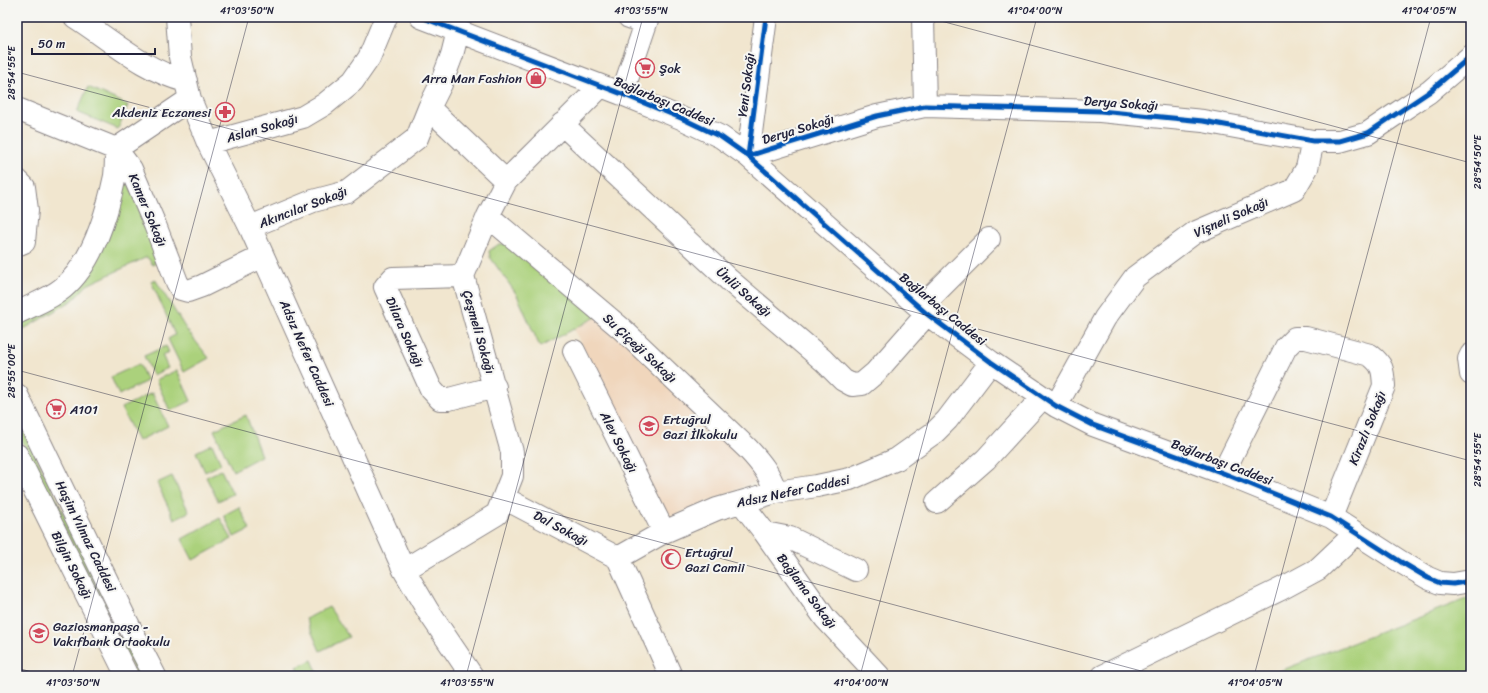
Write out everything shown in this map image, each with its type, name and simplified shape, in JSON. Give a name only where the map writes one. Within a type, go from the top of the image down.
[{"type":"street","points":[[17,313],[58,292],[81,268],[99,233],[107,208],[115,175],[116,148],[188,90],[170,78],[152,69],[75,17]]},
{"type":"street","name":"Adsız Nefer Caddesi","points":[[177,17],[180,57],[188,90],[208,144],[250,227],[404,570],[428,611],[472,676]]},
{"type":"street","name":"Aslan Sokağı","points":[[208,144],[303,117],[325,104],[353,81],[369,58],[386,17]]},
{"type":"street","name":"Bağlarbaşı Caddesi","points":[[421,17],[622,94],[681,118],[721,138],[748,156],[923,311],[991,362],[1050,401],[1093,425],[1138,443],[1223,473],[1331,518],[1401,562],[1428,578],[1440,583],[1453,584],[1471,581]]},
{"type":"street","name":"Yeni Sokağı","points":[[748,156],[766,17]]},
{"type":"street","points":[[923,17],[925,106]]},
{"type":"street","points":[[622,94],[641,19]]},
{"type":"street","name":"Akıncılar Sokağı","points":[[250,227],[313,201],[347,192],[417,138],[450,62],[458,31]]},
{"type":"street","name":"Derya Sokağı","points":[[748,156],[877,116],[925,106],[1100,111],[1220,123],[1313,141],[1340,141],[1368,133],[1429,92],[1471,56]]},
{"type":"street","name":"Çeşmeli Sokağı","points":[[404,570],[497,514],[504,498],[512,476],[512,452],[463,276],[488,216],[506,181],[601,86]]},
{"type":"street","points":[[429,108],[506,181]]},
{"type":"street","points":[[17,109],[116,148]]},
{"type":"street","name":"Ünlü Sokağı","points":[[562,124],[728,280],[823,360],[843,380],[852,385],[862,384],[875,373],[923,311],[989,240]]},
{"type":"street","name":"Vişneli Sokağı","points":[[937,502],[1050,401],[1135,277],[1194,233],[1294,190],[1307,168],[1313,141]]},
{"type":"street","name":"Kamer Sokağı","points":[[116,148],[131,169],[181,289],[188,291],[202,286],[263,256]]},
{"type":"street","points":[[17,180],[24,187],[27,210],[24,242],[17,245]]},
{"type":"street","name":"Su Çiçeği Sokağı","points":[[488,216],[623,330],[748,449],[762,464],[770,476],[776,492]]},
{"type":"street","name":"Dilara Sokağı","points":[[463,276],[393,278],[385,287],[431,389],[440,399],[450,399],[495,387]]},
{"type":"street","name":"Kirazlı Sokağı","points":[[1223,473],[1286,347],[1295,338],[1306,338],[1370,355],[1378,361],[1383,369],[1384,386],[1331,518]]},
{"type":"street","name":"Alev Sokağı","points":[[574,351],[664,532]]},
{"type":"street","points":[[1471,355],[1469,359],[1471,374]]},
{"type":"street","name":"Adsız Nefer Caddesi","points":[[618,558],[664,532],[717,509],[776,492],[850,479],[897,459],[935,432],[947,420],[991,362]]},
{"type":"street","name":"Haşim Yılmaz Caddesi","points":[[17,395],[126,620],[155,676]]},
{"type":"street","name":"Bilgin Sokağı","points":[[17,455],[127,676]]},
{"type":"street","name":"Dal Sokağı","points":[[504,498],[618,558]]},
{"type":"street","name":"Bağlama Sokağı","points":[[741,502],[765,533],[825,618],[879,676]]},
{"type":"street","points":[[765,533],[790,538],[856,570]]},
{"type":"street","points":[[1103,676],[1281,589],[1318,569],[1356,533]]},
{"type":"street","points":[[618,558],[671,676]]},
{"type":"street","points":[[105,630],[126,620]]},
{"type":"shaded area","points":[[600,315],[755,470],[755,482],[666,518],[574,329]]},
{"type":"green space","points":[[88,87],[128,105],[118,129],[77,112]]},
{"type":"green space","points":[[125,175],[161,259],[153,265],[147,257],[87,285],[73,300],[17,333],[17,319],[73,280]]},
{"type":"green space","points":[[499,244],[507,244],[600,315],[540,347],[517,295],[490,257],[489,251]]},
{"type":"green space","points":[[155,279],[186,329],[209,358],[184,372],[168,339],[175,335],[151,281]]},
{"type":"green space","points":[[166,346],[169,352],[162,355],[168,368],[153,375],[144,356]]},
{"type":"green space","points":[[139,364],[147,381],[119,395],[111,377]]},
{"type":"green space","points":[[177,370],[191,401],[170,411],[156,380]]},
{"type":"green space","points":[[152,393],[168,426],[138,441],[121,408]]},
{"type":"green space","points":[[246,415],[261,456],[233,471],[214,430]]},
{"type":"green space","points":[[17,418],[111,611],[106,614],[17,430]]},
{"type":"green space","points":[[212,444],[221,464],[205,472],[196,452]]},
{"type":"green space","points":[[221,470],[233,494],[218,501],[206,477]]},
{"type":"green space","points":[[172,476],[189,512],[174,519],[157,483]]},
{"type":"green space","points":[[239,507],[250,529],[234,537],[224,515]]},
{"type":"green space","points":[[220,518],[232,539],[193,560],[182,539]]},
{"type":"green space","points":[[1471,597],[1471,676],[1267,676]]},
{"type":"green space","points":[[329,607],[349,637],[320,651],[306,619]]},
{"type":"green space","points":[[123,636],[143,676],[137,676],[118,638]]},
{"type":"green space","points":[[312,660],[319,676],[301,676],[297,667]]},
{"type":"cycle path","points":[[421,17],[622,94],[681,118],[721,137],[748,156],[927,314],[991,362],[1056,406],[1093,425],[1223,473],[1331,517],[1428,578],[1440,583],[1453,584],[1471,581]]},
{"type":"cycle path","points":[[766,17],[748,156],[877,116],[925,106],[1100,111],[1203,121],[1313,141],[1340,141],[1368,133],[1429,92],[1471,56]]},
{"type":"place","name":"Şok","points":[[645,68]]},
{"type":"place","name":"Arra Man Fashion","points":[[536,78]]},
{"type":"place","name":"Akdeniz Eczanesi","points":[[225,112]]},
{"type":"place","name":"A101","points":[[56,409]]},
{"type":"place","name":"Ertuğrul Gazi İlkokulu","points":[[649,426]]},
{"type":"place","name":"Ertuğrul Gazi Camii","points":[[671,559]]},
{"type":"place","name":"Gaziosmanpaşa - Vakıfbank Ortaokulu","points":[[39,633]]}]
